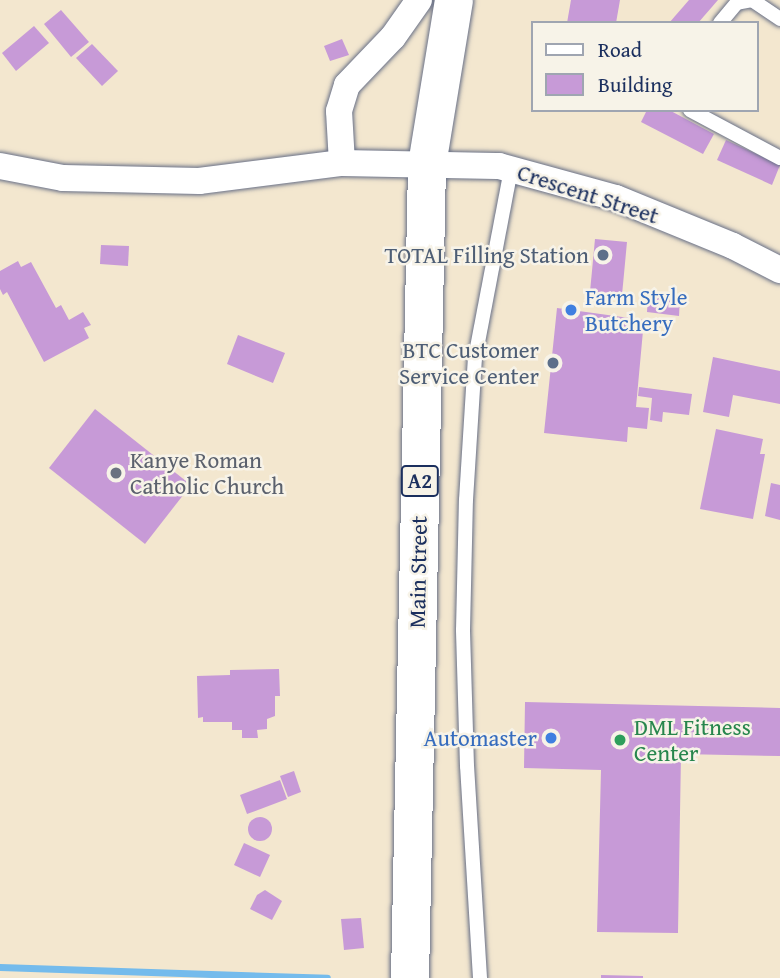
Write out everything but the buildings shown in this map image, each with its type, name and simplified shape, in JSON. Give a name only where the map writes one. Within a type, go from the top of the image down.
[{"type":"highway","name":"Main Street","points":[[410,971],[426,164],[454,0]]},
{"type":"street","points":[[342,163],[339,111],[347,85],[393,37],[419,0]]},
{"type":"street","name":"Crescent Street","points":[[0,166],[63,178],[199,181],[342,163],[499,166],[616,198],[733,246],[780,270]]},
{"type":"lane","points":[[722,21],[737,3],[752,0],[780,19]]},
{"type":"lane","points":[[694,112],[780,158]]},
{"type":"lane","points":[[481,978],[466,739],[463,630],[466,500],[475,358],[511,170]]},
{"type":"waterway","points":[[0,967],[327,978]]},
{"type":"place","name":"TOTAL Filling Station","points":[[603,255]]},
{"type":"place","name":"Farm Style Butchery","points":[[571,310]]},
{"type":"place","name":"BTC Customer Service Center","points":[[553,363]]},
{"type":"place","name":"Kanye Roman Catholic Church","points":[[116,473]]},
{"type":"place","name":"Automaster","points":[[551,738]]},
{"type":"place","name":"DML Fitness Center","points":[[620,740]]}]
